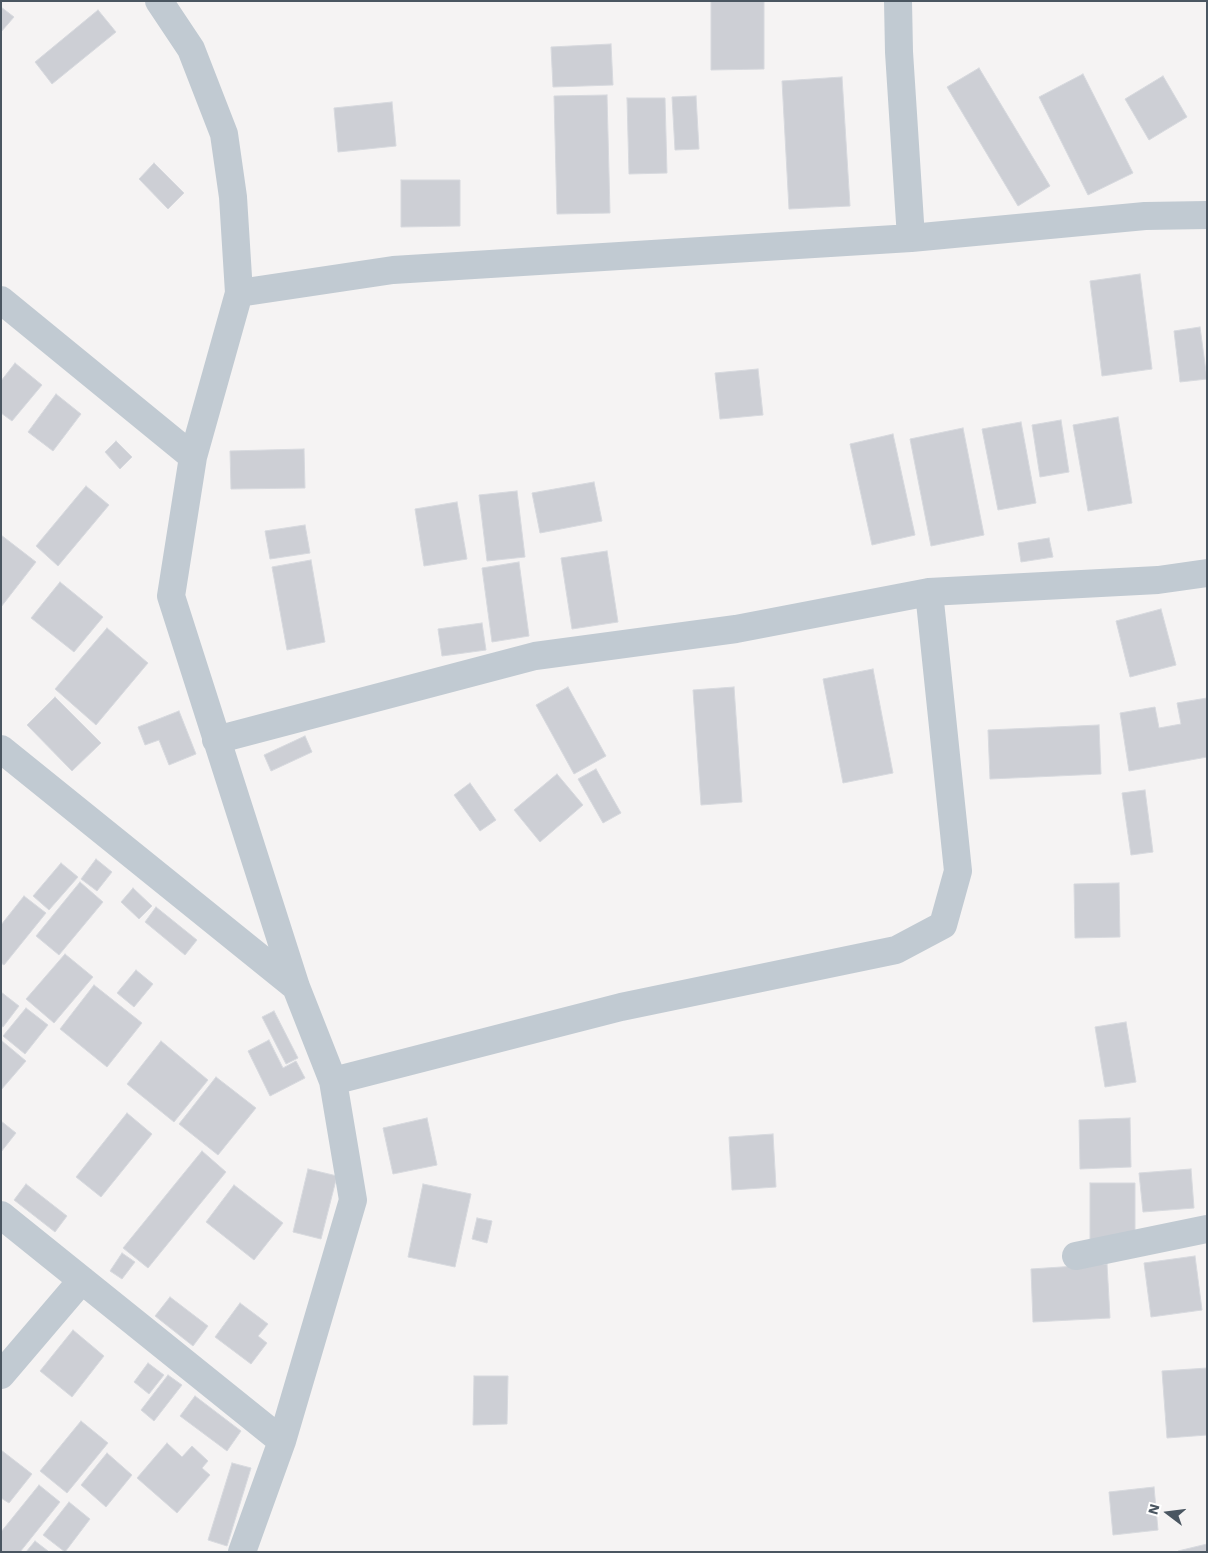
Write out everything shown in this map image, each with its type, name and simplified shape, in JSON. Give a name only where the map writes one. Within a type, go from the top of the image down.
[{"type":"street","points":[[160,1],[191,49],[224,134],[233,197],[240,293],[194,457],[185,497],[171,596],[296,986],[332,1081],[353,1200],[282,1441],[242,1552]]},
{"type":"street","points":[[898,1],[898,52],[911,238]]},
{"type":"street","points":[[240,293],[392,270],[911,238],[1145,216],[1207,215]]},
{"type":"street","points":[[1,300],[194,457]]},
{"type":"street","points":[[216,740],[535,656],[736,629],[929,592],[1158,580],[1207,573]]},
{"type":"street","points":[[332,1081],[621,1007],[896,950],[943,925],[958,871],[929,592]]},
{"type":"street","points":[[1,749],[296,986]]},
{"type":"street","points":[[1,1214],[282,1441]]},
{"type":"street","points":[[1076,1256],[1207,1229]]},
{"type":"street","points":[[1,1375],[82,1280]]},
{"type":"building","points":[[711,1],[764,1],[764,69],[711,70]]},
{"type":"building","points":[[1,7],[14,17],[1,32]]},
{"type":"building","points":[[98,10],[116,32],[52,84],[35,62]]},
{"type":"building","points":[[611,44],[613,85],[553,87],[551,47]]},
{"type":"building","points":[[979,68],[1050,186],[1018,206],[947,87]]},
{"type":"building","points":[[1083,74],[1133,173],[1088,195],[1039,97]]},
{"type":"building","points":[[1163,76],[1187,117],[1149,140],[1125,99]]},
{"type":"building","points":[[842,77],[850,206],[789,209],[782,81]]},
{"type":"building","points":[[607,95],[610,213],[557,214],[554,96]]},
{"type":"building","points":[[696,96],[699,149],[675,150],[672,97]]},
{"type":"building","points":[[627,98],[665,98],[667,173],[629,174]]},
{"type":"building","points":[[392,102],[396,146],[338,152],[334,108]]},
{"type":"building","points":[[154,163],[184,193],[168,209],[139,179]]},
{"type":"building","points":[[401,180],[460,180],[460,226],[401,227]]},
{"type":"building","points":[[1140,274],[1152,369],[1102,376],[1090,281]]},
{"type":"building","points":[[1200,327],[1207,379],[1180,382],[1174,331]]},
{"type":"building","points":[[15,363],[42,385],[12,421],[1,413],[1,381]]},
{"type":"building","points":[[758,369],[763,415],[720,419],[715,373]]},
{"type":"building","points":[[56,394],[81,414],[53,451],[28,432]]},
{"type":"building","points":[[1118,417],[1132,503],[1088,511],[1073,425]]},
{"type":"building","points":[[1061,420],[1069,472],[1040,477],[1032,425]]},
{"type":"building","points":[[1021,422],[1036,503],[998,510],[982,429]]},
{"type":"building","points":[[963,428],[984,535],[931,546],[910,439]]},
{"type":"building","points":[[893,434],[915,535],[872,545],[850,444]]},
{"type":"building","points":[[116,441],[132,457],[120,469],[105,452]]},
{"type":"building","points":[[304,449],[305,488],[231,489],[230,451]]},
{"type":"building","points":[[594,482],[602,521],[540,533],[532,493]]},
{"type":"building","points":[[86,486],[109,505],[58,566],[36,546]]},
{"type":"building","points":[[517,491],[525,557],[487,561],[479,495]]},
{"type":"building","points":[[457,502],[467,559],[424,566],[415,509]]},
{"type":"building","points":[[305,525],[310,553],[270,559],[265,531]]},
{"type":"building","points":[[1,535],[36,562],[1,607]]},
{"type":"building","points":[[1049,538],[1053,557],[1021,562],[1018,543]]},
{"type":"building","points":[[607,551],[618,622],[572,629],[561,558]]},
{"type":"building","points":[[311,560],[325,642],[287,650],[272,567]]},
{"type":"building","points":[[519,562],[529,636],[492,642],[482,568]]},
{"type":"building","points":[[60,582],[103,617],[74,652],[31,618]]},
{"type":"building","points":[[1161,609],[1176,665],[1130,677],[1116,621]]},
{"type":"building","points":[[482,623],[486,650],[442,656],[438,629]]},
{"type":"building","points":[[107,628],[148,663],[96,725],[55,689]]},
{"type":"building","points":[[873,669],[893,773],[843,783],[823,679]]},
{"type":"building","points":[[568,687],[606,756],[574,774],[536,705]]},
{"type":"building","points":[[734,687],[742,802],[701,805],[693,690]]},
{"type":"building","points":[[55,697],[101,743],[72,771],[27,725]]},
{"type":"building","points":[[1207,698],[1207,757],[1129,771],[1120,713],[1155,707],[1159,728],[1181,724],[1177,703]]},
{"type":"building","points":[[179,711],[196,754],[169,765],[159,740],[145,745],[138,727]]},
{"type":"building","points":[[1099,725],[1101,774],[990,779],[988,730]]},
{"type":"building","points":[[305,736],[312,752],[271,771],[264,755]]},
{"type":"building","points":[[596,769],[621,813],[603,823],[578,779]]},
{"type":"building","points":[[557,774],[583,805],[540,842],[514,810]]},
{"type":"building","points":[[470,783],[496,820],[480,831],[454,795]]},
{"type":"building","points":[[1145,790],[1153,852],[1131,855],[1122,793]]},
{"type":"building","points":[[96,859],[112,872],[97,891],[81,879]]},
{"type":"building","points":[[61,863],[78,877],[49,910],[33,896]]},
{"type":"building","points":[[80,882],[103,902],[59,955],[36,936]]},
{"type":"building","points":[[1119,883],[1120,937],[1075,938],[1074,884]]},
{"type":"building","points":[[133,888],[152,906],[139,919],[121,902]]},
{"type":"building","points":[[24,896],[46,913],[4,965],[1,963],[1,925]]},
{"type":"building","points":[[156,907],[197,940],[185,955],[145,922]]},
{"type":"building","points":[[65,954],[93,977],[54,1023],[26,999]]},
{"type":"building","points":[[136,970],[153,984],[134,1007],[117,993]]},
{"type":"building","points":[[94,985],[142,1023],[107,1067],[60,1029]]},
{"type":"building","points":[[1,992],[19,1006],[3,1027],[1,1026]]},
{"type":"building","points":[[26,1008],[48,1025],[25,1054],[3,1036]]},
{"type":"building","points":[[274,1011],[298,1058],[286,1064],[262,1017]]},
{"type":"building","points":[[1126,1022],[1136,1082],[1105,1087],[1095,1027]]},
{"type":"building","points":[[269,1040],[283,1068],[296,1061],[305,1078],[270,1096],[248,1051]]},
{"type":"building","points":[[1,1041],[26,1061],[1,1090]]},
{"type":"building","points":[[161,1041],[208,1080],[174,1122],[127,1084]]},
{"type":"building","points":[[216,1077],[256,1108],[218,1155],[179,1124]]},
{"type":"building","points":[[127,1113],[152,1134],[101,1197],[76,1177]]},
{"type":"building","points":[[427,1118],[437,1165],[393,1174],[383,1128]]},
{"type":"building","points":[[1130,1118],[1131,1167],[1080,1169],[1079,1120]]},
{"type":"building","points":[[1,1121],[16,1133],[1,1152]]},
{"type":"building","points":[[773,1134],[776,1187],[732,1190],[729,1137]]},
{"type":"building","points":[[202,1151],[226,1172],[148,1268],[123,1248]]},
{"type":"building","points":[[308,1169],[337,1176],[321,1239],[293,1232]]},
{"type":"building","points":[[1191,1169],[1194,1208],[1143,1212],[1139,1173]]},
{"type":"building","points":[[1090,1183],[1135,1183],[1135,1241],[1090,1241]]},
{"type":"building","points":[[26,1184],[67,1216],[55,1232],[14,1200]]},
{"type":"building","points":[[423,1184],[471,1194],[455,1267],[408,1257]]},
{"type":"building","points":[[234,1185],[283,1223],[254,1260],[206,1222]]},
{"type":"building","points":[[477,1218],[492,1221],[487,1243],[472,1239]]},
{"type":"building","points":[[122,1253],[135,1262],[122,1279],[110,1271]]},
{"type":"building","points":[[1195,1256],[1202,1310],[1151,1317],[1144,1263]]},
{"type":"building","points":[[1107,1264],[1110,1318],[1033,1322],[1031,1269]]},
{"type":"building","points":[[170,1297],[208,1326],[193,1346],[155,1316]]},
{"type":"building","points":[[240,1303],[268,1324],[258,1336],[267,1343],[251,1364],[215,1337]]},
{"type":"building","points":[[73,1330],[104,1356],[72,1397],[40,1371]]},
{"type":"building","points":[[148,1363],[164,1375],[149,1394],[134,1382]]},
{"type":"building","points":[[1207,1368],[1207,1435],[1167,1438],[1162,1371]]},
{"type":"building","points":[[168,1375],[182,1385],[154,1421],[141,1410]]},
{"type":"building","points":[[474,1376],[508,1376],[507,1424],[473,1425]]},
{"type":"building","points":[[195,1396],[241,1431],[227,1451],[180,1416]]},
{"type":"building","points":[[81,1421],[108,1443],[67,1493],[40,1471]]},
{"type":"building","points":[[167,1443],[182,1457],[192,1446],[208,1461],[202,1468],[210,1475],[177,1513],[137,1478]]},
{"type":"building","points":[[1,1450],[32,1474],[9,1503],[1,1498]]},
{"type":"building","points":[[107,1453],[132,1475],[106,1507],[81,1485]]},
{"type":"building","points":[[232,1463],[251,1468],[227,1546],[208,1540]]},
{"type":"building","points":[[39,1485],[60,1502],[20,1552],[1,1552],[1,1532]]},
{"type":"building","points":[[1154,1487],[1158,1530],[1113,1535],[1109,1492]]},
{"type":"building","points":[[69,1502],[90,1519],[65,1552],[43,1535]]},
{"type":"building","points":[[35,1541],[48,1551],[26,1552]]},
{"type":"building","points":[[1207,1544],[1207,1552],[1178,1552],[1178,1551]]}]
